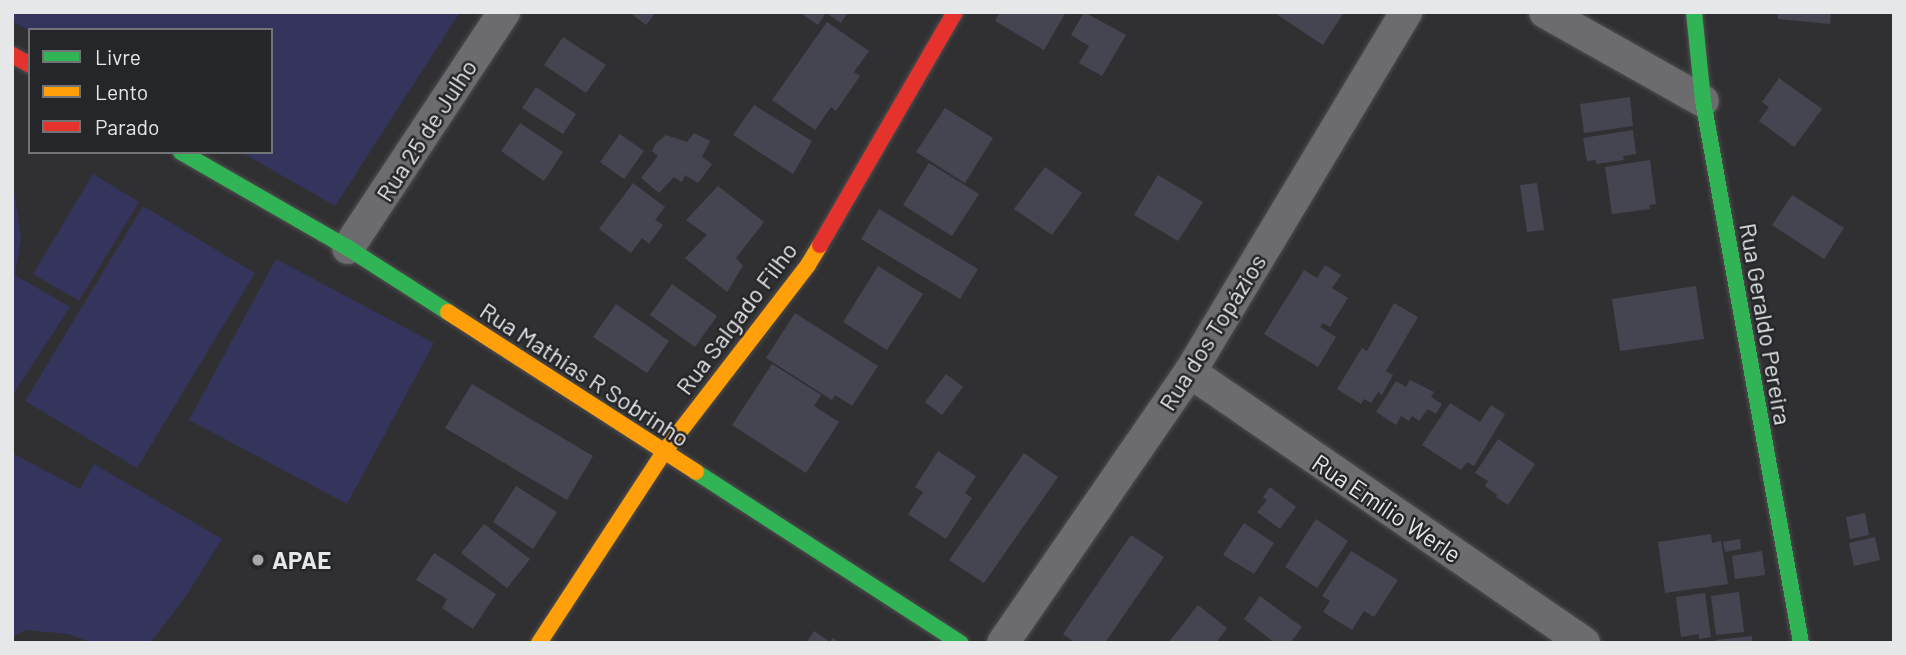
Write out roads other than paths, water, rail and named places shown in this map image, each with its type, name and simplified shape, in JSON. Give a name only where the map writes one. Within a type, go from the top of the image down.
[{"type":"main road","name":"Rua Salgado Filho","points":[[540,643],[664,452],[808,265],[955,12]]},
{"type":"main road","name":"Rua Geraldo Pereira","points":[[1693,12],[1703,102],[1801,643]]},
{"type":"main road","points":[[12,55],[28,64]]},
{"type":"main road","name":"Rua Mathias R Sobrinho","points":[[184,154],[348,248],[958,642]]},
{"type":"street","name":"Rua 25 de Julho","points":[[348,248],[504,12]]},
{"type":"street","name":"Rua dos Topázios","points":[[1003,643],[1190,372],[1406,12]]},
{"type":"street","points":[[1545,12],[1703,102]]},
{"type":"street","name":"Rua Emílio Werle","points":[[1190,372],[1584,643]]},
{"type":"place","name":"APAE","points":[[258,560]]}]
